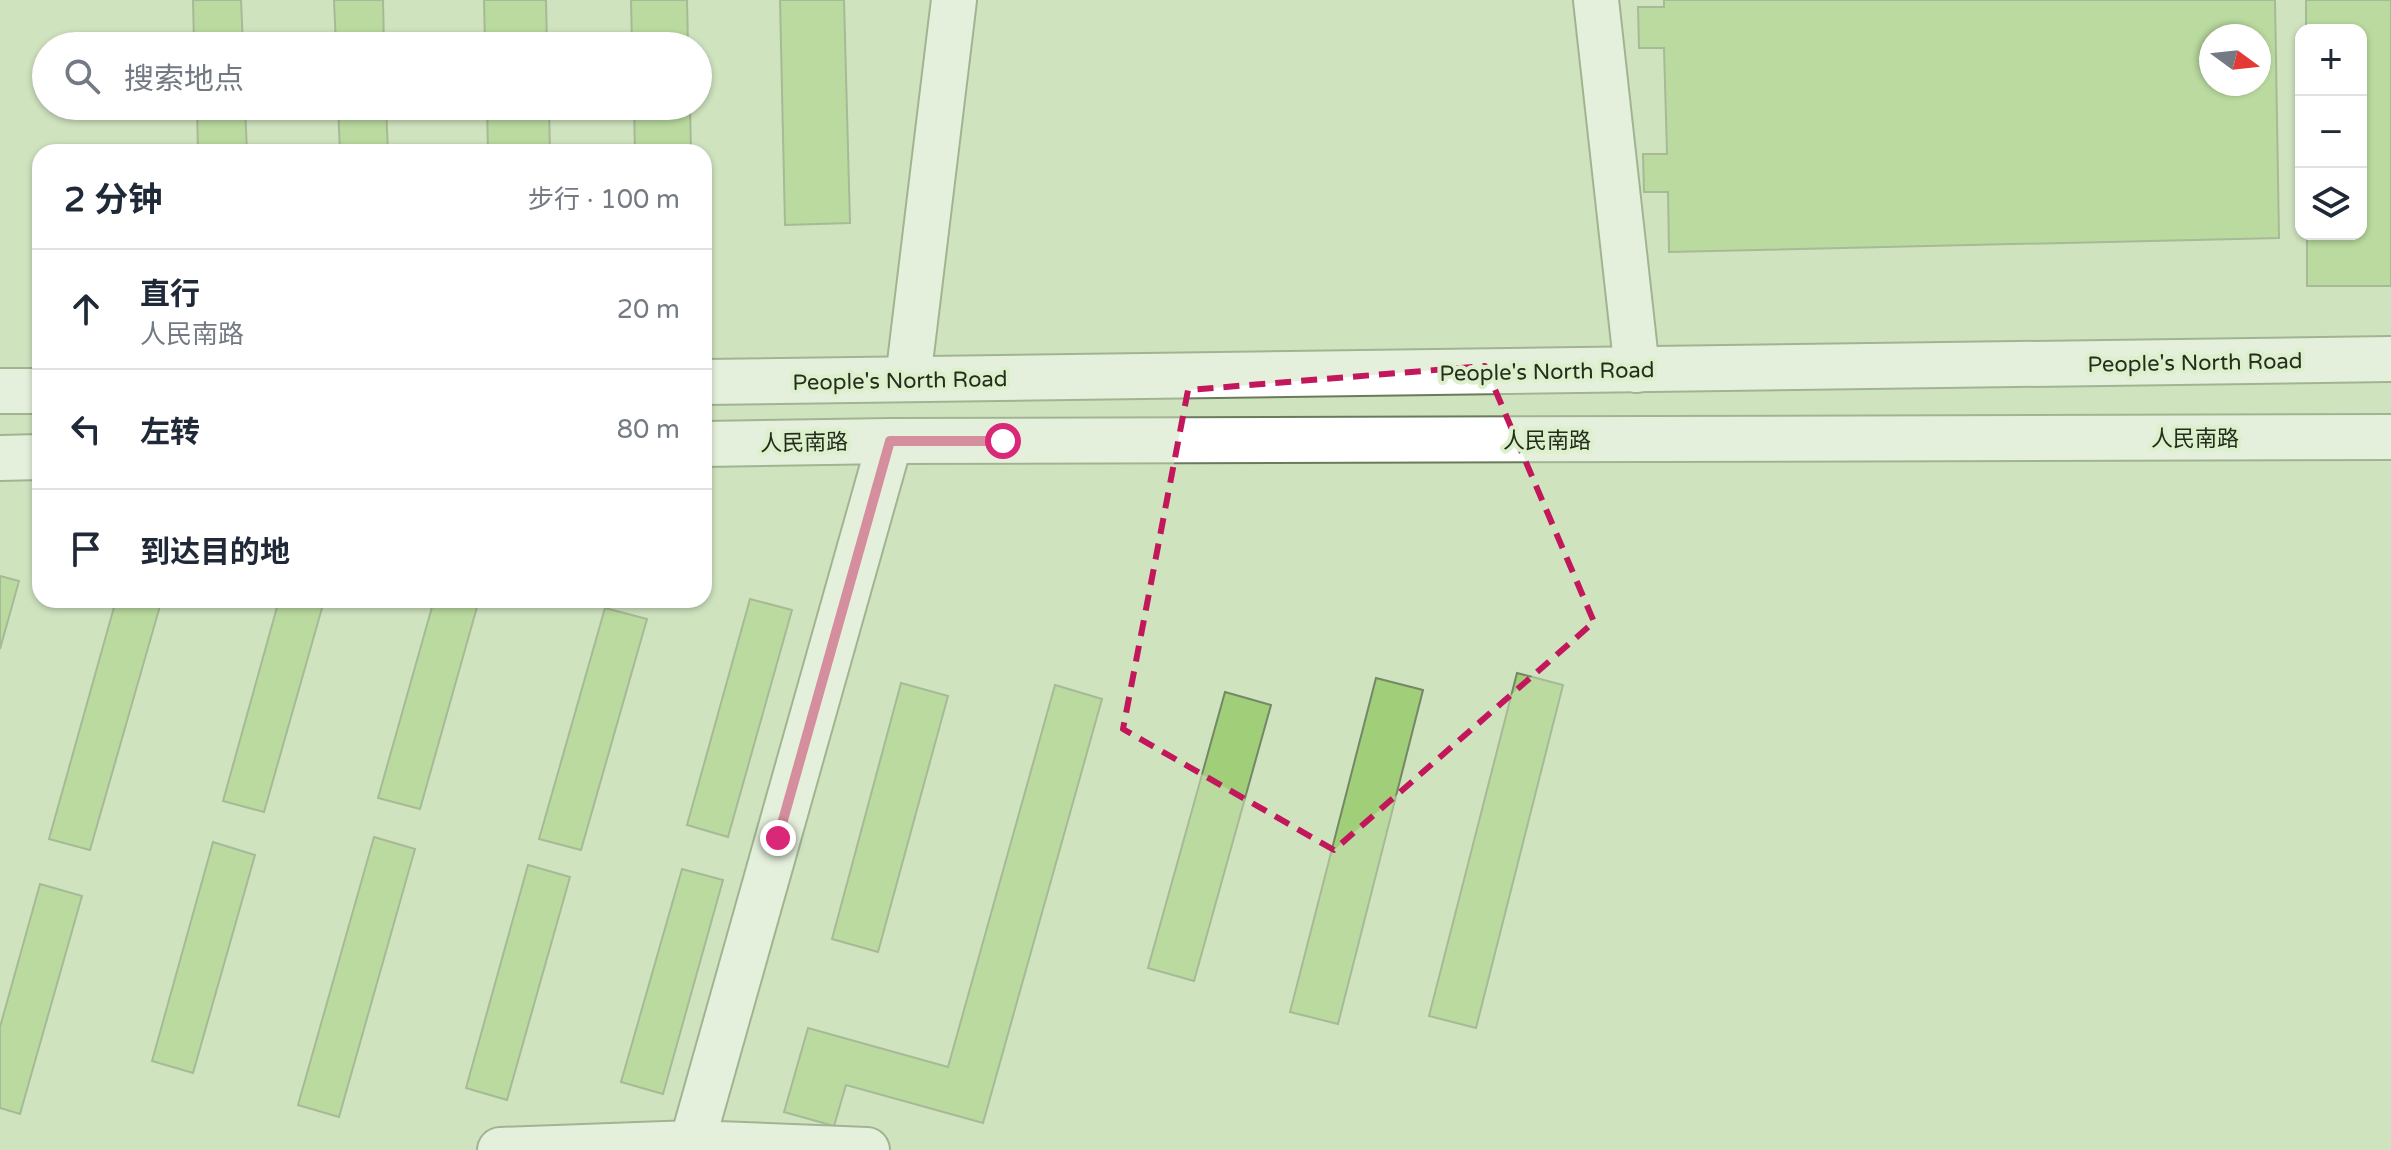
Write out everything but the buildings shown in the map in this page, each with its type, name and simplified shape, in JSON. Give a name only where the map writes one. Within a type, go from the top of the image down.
[{"type":"main road","points":[[908,379],[954,0]]},
{"type":"main road","points":[[1596,0],[1637,370]]},
{"type":"main road","name":"People's North Road","points":[[712,382],[2391,359]]},
{"type":"main road","points":[[0,391],[32,391]]},
{"type":"main road","name":"人民南路","points":[[712,444],[2391,437]]},
{"type":"main road","points":[[691,1146],[890,441]]},
{"type":"main road","points":[[0,458],[32,457]]},
{"type":"main road","points":[[500,1150],[691,1146],[867,1150]]},
{"type":"highlighted area","points":[[1485,366],[1594,622],[1334,850],[1123,729],[1188,390]]},
{"type":"route","points":[[778,838],[890,441],[1003,441]]}]
